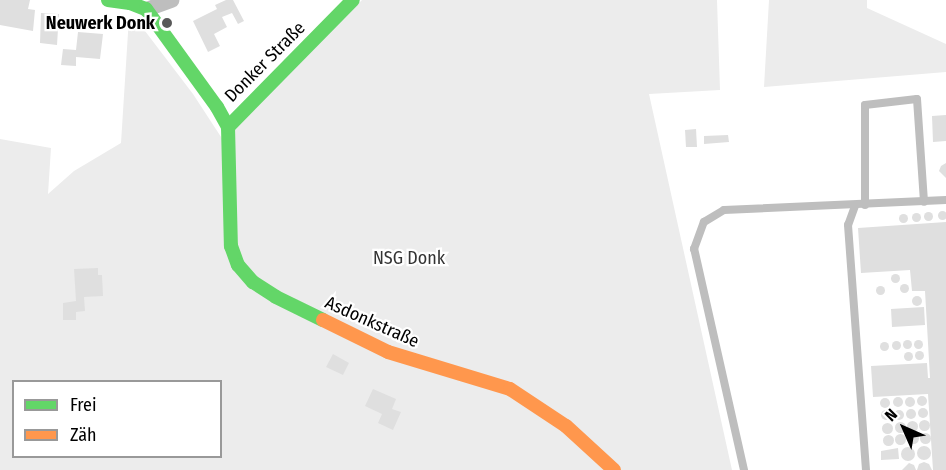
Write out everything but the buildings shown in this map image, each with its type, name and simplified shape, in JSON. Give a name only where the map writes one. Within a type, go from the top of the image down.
[{"type":"street","points":[[108,0],[130,3],[146,9],[171,0]]},
{"type":"street","name":"Donker Straße","points":[[146,9],[217,107],[228,126],[353,0]]},
{"type":"street","name":"Asdonkstraße","points":[[228,126],[231,246],[238,265],[253,282],[276,297],[388,352],[434,368],[482,379],[510,389],[566,426],[614,470]]},
{"type":"lane","points":[[865,205],[865,105],[917,99],[924,202]]},
{"type":"lane","points":[[744,470],[694,249],[704,222],[724,210],[855,206],[946,200]]},
{"type":"lane","points":[[855,206],[848,225],[866,470]]},
{"type":"green space","name":"NSG Donk","points":[[362,0],[717,0],[720,90],[649,94],[732,470],[0,470],[0,139],[51,148],[48,194],[74,171],[121,143],[129,17],[145,31],[193,94],[223,140]]},
{"type":"green space","points":[[769,0],[867,0],[867,8],[946,44],[946,72],[764,87]]},
{"type":"traffic: fast","points":[[108,0],[130,3],[146,9],[217,107],[228,127],[231,246],[238,265],[253,282],[276,297],[323,320]]},
{"type":"traffic: fast","points":[[228,127],[353,0]]},
{"type":"traffic: slow","points":[[323,320],[388,352],[510,389],[566,426],[614,470]]},
{"type":"place","name":"Neuwerk Donk","points":[[167,23]]}]
